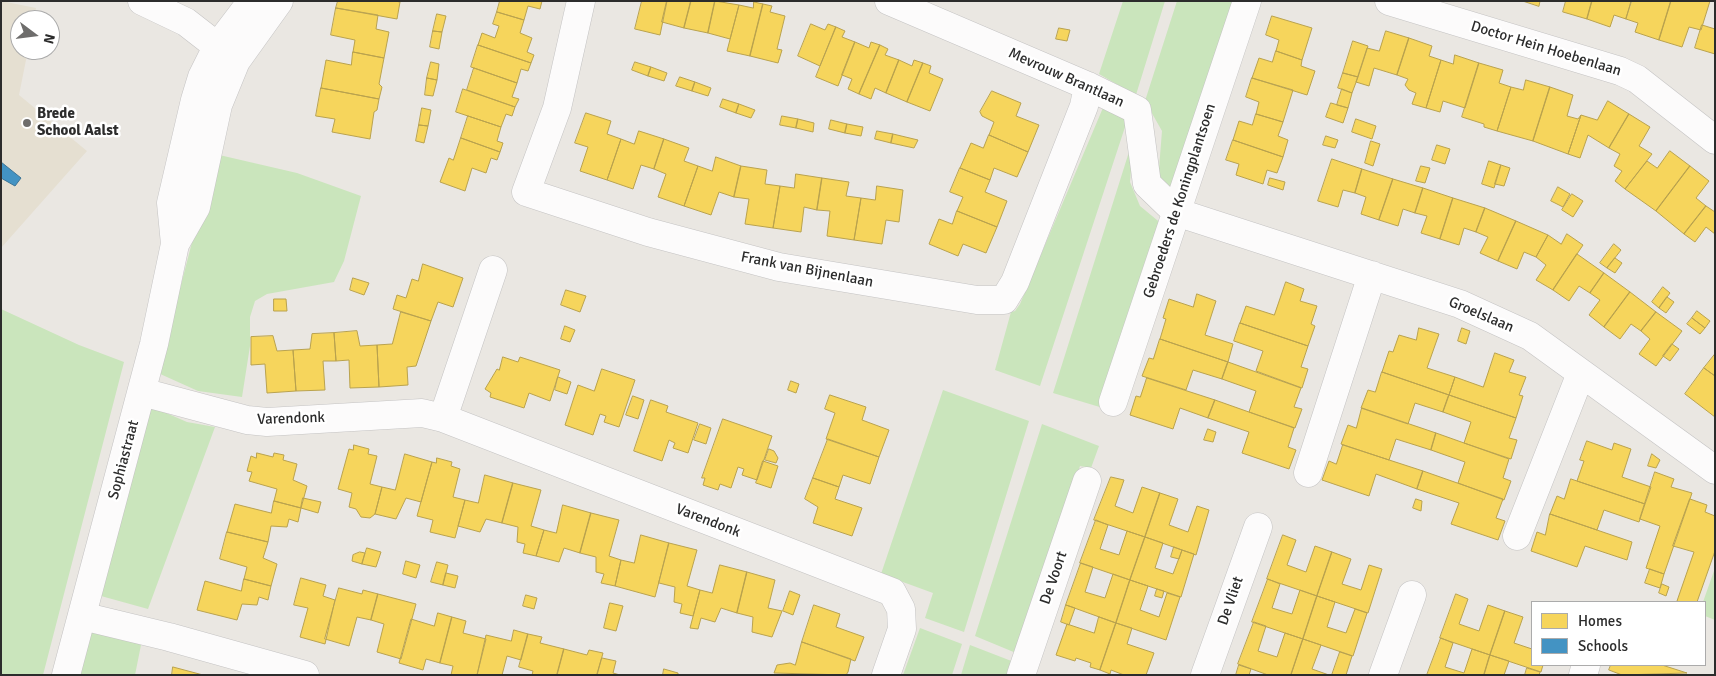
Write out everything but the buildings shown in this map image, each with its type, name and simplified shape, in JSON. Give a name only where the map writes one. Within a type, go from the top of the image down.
[{"type":"street","points":[[142,1],[186,22],[226,54]]},
{"type":"street","name":"Sophiastraat","points":[[226,54],[252,1]]},
{"type":"street","name":"Sophiastraat","points":[[66,675],[142,392],[175,244],[172,198],[197,94],[226,54],[279,1]]},
{"type":"street","name":"Frank van Bijnenlaan","points":[[581,1],[556,108],[526,192],[648,232],[788,269],[977,300],[1004,300],[1015,282],[1084,106],[1088,86]]},
{"type":"street","name":"Mevrouw Brantlaan","points":[[889,1],[1088,86],[1137,110],[1147,184],[1176,212]]},
{"type":"street","name":"Gebroeders de Koningplantsoen","points":[[1113,402],[1247,1]]},
{"type":"street","name":"Doctor Hein Hoebenlaan","points":[[1389,1],[1620,71],[1638,79],[1715,140]]},
{"type":"street","name":"Groelslaan","points":[[1176,212],[1460,304],[1530,336],[1715,470]]},
{"type":"street","points":[[443,418],[493,270]]},
{"type":"street","points":[[1308,473],[1372,275]]},
{"type":"street","points":[[1517,536],[1581,373]]},
{"type":"street","name":"Varendonk","points":[[142,392],[247,420],[267,422],[422,413],[443,418],[892,592],[901,608],[902,629],[886,675]]},
{"type":"street","name":"De Voort","points":[[1021,675],[1086,481]]},
{"type":"street","name":"De Vliet","points":[[1205,675],[1258,527]]},
{"type":"street","points":[[1383,675],[1412,595]]},
{"type":"street","points":[[82,616],[169,637],[271,670],[305,675]]},
{"type":"shaded area","name":"Brede School Aalst","points":[[1,1],[36,8],[36,10],[10,10],[10,60],[26,60],[19,95],[87,151],[1,248]]},
{"type":"green space","points":[[1123,1],[1165,1],[1135,98],[1130,92],[1099,74]]},
{"type":"green space","points":[[1177,1],[1234,1],[1170,198],[1158,181],[1162,131],[1145,101]]},
{"type":"green space","points":[[1105,103],[1125,116],[1126,124],[1040,386],[995,370],[1011,312],[1015,311],[1020,304]]},
{"type":"green space","points":[[1134,136],[1130,182],[1140,206],[1163,225],[1103,408],[1053,393]]},
{"type":"green space","points":[[215,154],[297,173],[361,196],[344,261],[334,282],[267,294],[255,301],[250,317],[250,346],[242,397],[198,391],[158,373]]},
{"type":"green space","points":[[1,309],[79,345],[124,362],[43,675],[1,675]]},
{"type":"green space","points":[[943,390],[1029,421],[964,632],[925,618],[933,593],[881,574]]},
{"type":"green space","points":[[150,406],[187,422],[215,427],[148,609],[101,596]]},
{"type":"green space","points":[[1042,424],[1099,446],[1091,468],[1080,466],[1016,653],[975,636]]},
{"type":"green space","points":[[1715,568],[1715,620],[1706,616],[1706,601],[1703,601]]},
{"type":"green space","points":[[92,627],[142,640],[135,675],[80,675]]},
{"type":"green space","points":[[920,628],[962,644],[952,675],[903,675]]},
{"type":"green space","points":[[970,645],[1014,662],[1010,675],[961,675]]},
{"type":"place","name":"Brede School Aalst","points":[[27,123]]}]
